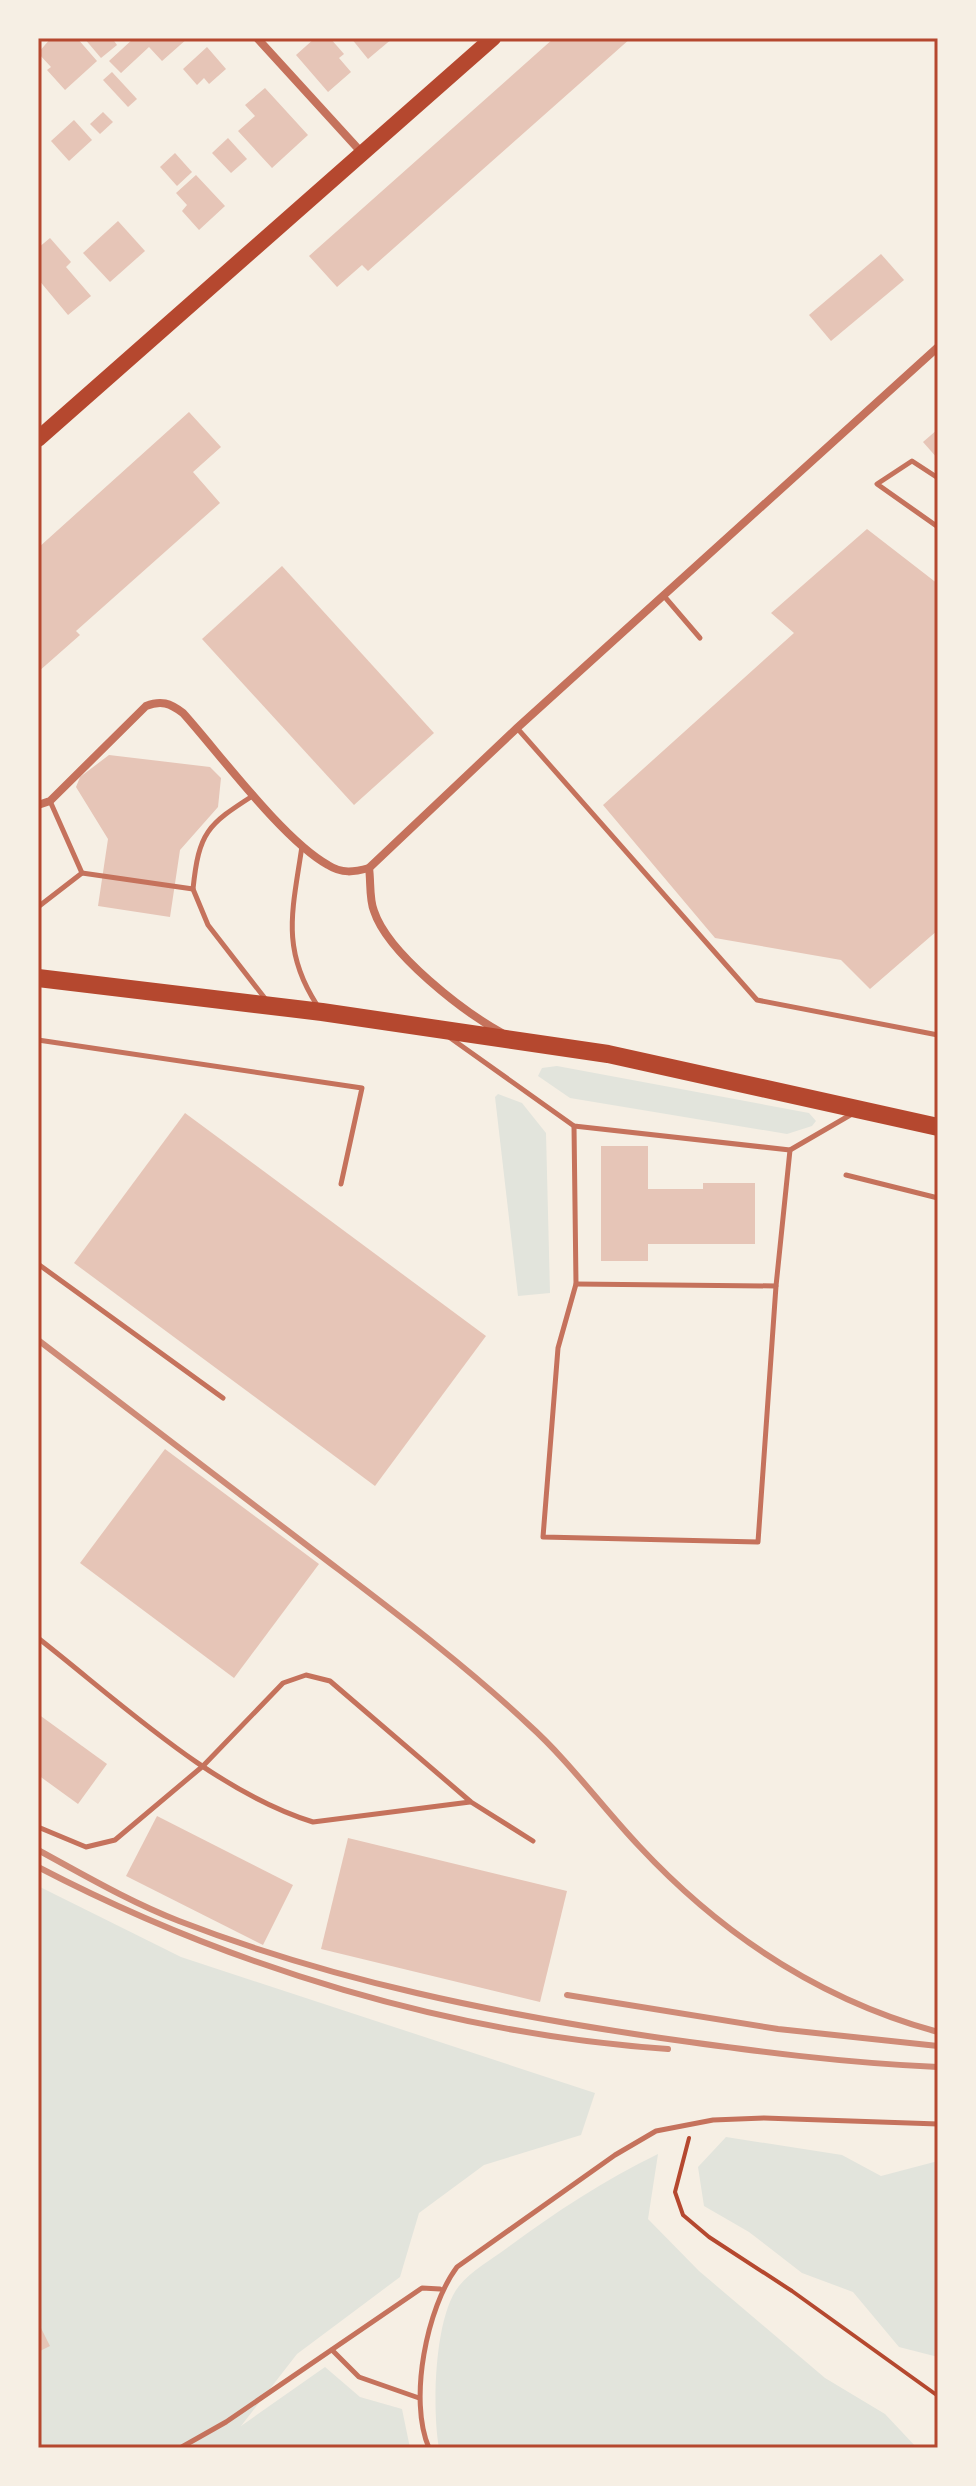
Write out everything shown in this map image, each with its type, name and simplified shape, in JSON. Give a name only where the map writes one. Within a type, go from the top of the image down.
[{"type":"main road","points":[[38,439],[493,38]]},
{"type":"main road","points":[[38,978],[322,1012],[660,1064],[938,1127]]},
{"type":"street","points":[[257,38],[362,153]]},
{"type":"street","points":[[38,805],[50,801],[146,706],[157,702],[171,704],[183,713],[302,846],[328,866],[348,873],[369,868],[517,728],[938,347]]},
{"type":"street","points":[[369,868],[374,911],[411,961],[458,1005],[517,1041]]},
{"type":"lane","points":[[938,478],[912,461],[877,484],[938,527]]},
{"type":"lane","points":[[664,596],[700,638]]},
{"type":"lane","points":[[517,728],[757,1000],[938,1035]]},
{"type":"lane","points":[[255,794],[222,815],[203,835],[193,889],[208,925],[273,1008]]},
{"type":"lane","points":[[50,801],[82,873]]},
{"type":"lane","points":[[302,846],[292,943],[299,977],[322,1012]]},
{"type":"lane","points":[[38,907],[82,873],[193,889]]},
{"type":"lane","points":[[437,1028],[574,1126],[790,1150],[860,1109]]},
{"type":"lane","points":[[38,1040],[362,1088],[341,1184]]},
{"type":"lane","points":[[574,1126],[576,1284],[558,1348],[543,1537],[758,1542],[776,1286],[790,1150]]},
{"type":"lane","points":[[846,1175],[938,1198]]},
{"type":"lane","points":[[38,1264],[223,1398]]},
{"type":"lane","points":[[576,1284],[776,1286]]},
{"type":"lane","points":[[38,1638],[203,1766],[292,1816],[313,1822],[471,1802]]},
{"type":"lane","points":[[38,1827],[86,1847],[115,1840],[203,1766],[283,1683],[306,1675],[330,1681],[471,1802],[533,1841]]},
{"type":"lane","points":[[429,2448],[419,2398],[440,2289],[457,2267],[615,2155],[656,2131],[694,2124],[764,2118],[938,2124]]},
{"type":"lane","points":[[180,2448],[226,2422],[422,2288],[440,2289]]},
{"type":"lane","points":[[332,2350],[359,2377],[419,2398]]},
{"type":"path","points":[[694,2124],[675,2192],[683,2215],[709,2237],[792,2291],[938,2396]]},
{"type":"shaded area","points":[[557,1066],[809,1113],[816,1121],[812,1126],[787,1134],[570,1098],[538,1076],[542,1068]]},
{"type":"shaded area","points":[[498,1094],[522,1103],[546,1133],[550,1293],[518,1296],[495,1097]]},
{"type":"shaded area","points":[[38,1886],[181,1957],[595,2093],[581,2135],[484,2165],[419,2213],[400,2277],[297,2354],[241,2426],[325,2367],[360,2397],[402,2409],[410,2448],[38,2448]]},
{"type":"shaded area","points":[[726,2137],[842,2155],[881,2176],[938,2161],[938,2357],[899,2347],[853,2292],[802,2273],[749,2232],[704,2206],[698,2167]]},
{"type":"shaded area","points":[[658,2154],[648,2219],[699,2271],[825,2378],[885,2414],[917,2448],[439,2448],[437,2364],[444,2319],[459,2286],[469,2275],[562,2209]]},
{"type":"building","points":[[51,38],[77,38],[97,61],[65,90],[47,70],[51,67],[38,53]]},
{"type":"building","points":[[84,38],[112,38],[117,45],[101,58]]},
{"type":"building","points":[[134,38],[188,38],[162,61],[149,47],[121,73],[109,61]]},
{"type":"building","points":[[315,38],[330,38],[344,54],[339,58],[351,72],[328,92],[296,55]]},
{"type":"building","points":[[351,38],[393,38],[368,59]]},
{"type":"building","points":[[554,38],[631,38],[368,271],[362,265],[337,287],[309,256]]},
{"type":"building","points":[[207,47],[226,69],[209,84],[204,78],[197,85],[183,69]]},
{"type":"building","points":[[112,72],[137,99],[128,107],[103,80]]},
{"type":"building","points":[[265,88],[308,135],[272,168],[238,131],[255,116],[245,105]]},
{"type":"building","points":[[103,112],[113,122],[100,134],[90,124]]},
{"type":"building","points":[[74,120],[92,140],[69,161],[51,141]]},
{"type":"building","points":[[228,138],[247,159],[231,173],[212,153]]},
{"type":"building","points":[[175,153],[192,172],[177,186],[160,167]]},
{"type":"building","points":[[196,175],[225,206],[199,230],[182,211],[187,205],[176,193]]},
{"type":"building","points":[[118,221],[145,251],[110,282],[83,253]]},
{"type":"building","points":[[50,238],[71,262],[66,267],[91,296],[68,315],[38,279],[38,248]]},
{"type":"building","points":[[881,254],[904,280],[831,341],[809,315]]},
{"type":"building","points":[[189,412],[221,447],[193,472],[220,503],[76,631],[80,635],[38,672],[38,548]]},
{"type":"building","points":[[938,429],[938,459],[923,442]]},
{"type":"building","points":[[867,529],[938,584],[938,930],[870,989],[841,960],[715,938],[603,805],[794,633],[771,613]]},
{"type":"building","points":[[282,566],[434,733],[354,805],[202,639]]},
{"type":"building","points":[[109,755],[210,767],[221,778],[218,807],[180,850],[170,917],[98,906],[108,839],[76,787],[80,777]]},
{"type":"building","points":[[185,1113],[486,1336],[375,1486],[74,1263]]},
{"type":"building","points":[[601,1146],[648,1146],[648,1189],[703,1189],[703,1183],[755,1183],[755,1244],[648,1244],[648,1261],[601,1261]]},
{"type":"building","points":[[165,1449],[319,1564],[234,1678],[80,1563]]},
{"type":"building","points":[[38,1714],[107,1764],[78,1804],[38,1775]]},
{"type":"building","points":[[157,1816],[293,1885],[263,1945],[126,1876]]},
{"type":"building","points":[[348,1838],[567,1891],[540,2002],[321,1949]]},
{"type":"building","points":[[38,2322],[50,2346],[38,2352]]},
{"type":"railway","points":[[38,1340],[398,1615],[504,1702],[544,1739],[671,1878],[739,1936],[813,1983],[853,2002],[938,2032]]},
{"type":"railway","points":[[38,1850],[125,1897],[179,1921],[297,1961],[417,1993],[538,2018],[661,2038],[764,2052],[938,2067]]},
{"type":"railway","points":[[38,1867],[187,1936],[344,1990],[505,2028],[587,2041],[668,2049]]},
{"type":"railway","points":[[567,1995],[778,2029],[938,2046]]}]
